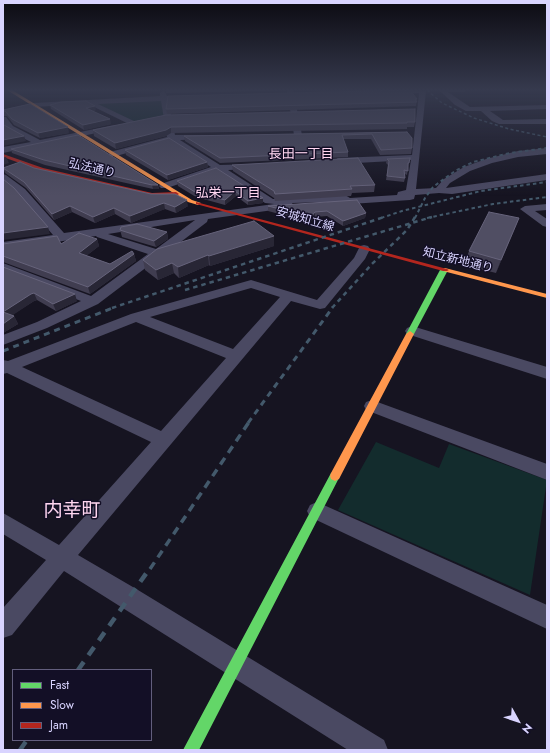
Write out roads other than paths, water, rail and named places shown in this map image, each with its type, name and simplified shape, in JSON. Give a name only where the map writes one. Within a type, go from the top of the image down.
[{"type":"main road","name":"安城知立線","points":[[66,125],[164,186],[200,204],[364,249]]},
{"type":"main road","name":"弘法通り","points":[[6,152],[24,163],[47,170],[147,194],[178,194]]},
{"type":"main road","name":"知立新地通り","points":[[364,249],[547,296]]},
{"type":"main road","points":[[191,750],[444,270]]},
{"type":"street","points":[[8,125],[10,128],[40,143]]},
{"type":"street","points":[[6,152],[40,143],[125,125]]},
{"type":"street","points":[[169,125],[171,138],[269,201]]},
{"type":"street","points":[[296,125],[298,135]]},
{"type":"street","points":[[407,194],[416,157],[416,125]]},
{"type":"street","points":[[113,154],[171,138],[218,137]]},
{"type":"street","points":[[439,190],[447,181],[467,169],[518,154],[547,152]]},
{"type":"street","points":[[329,162],[416,157]]},
{"type":"street","points":[[3,169],[24,163]]},
{"type":"street","points":[[164,186],[218,168],[266,165]]},
{"type":"street","points":[[3,177],[26,197],[59,235]]},
{"type":"street","points":[[3,246],[273,206],[439,190],[452,191],[547,177]]},
{"type":"street","points":[[3,190],[15,188]]},
{"type":"street","points":[[3,250],[202,220],[269,201],[407,194]]},
{"type":"street","points":[[547,207],[525,209],[547,224]]},
{"type":"street","points":[[3,340],[42,325],[93,301],[202,220]]},
{"type":"street","points":[[101,235],[158,254]]},
{"type":"street","points":[[5,367],[136,317],[251,284],[320,305],[358,259],[364,249]]},
{"type":"street","points":[[3,267],[93,301]]},
{"type":"street","points":[[3,626],[288,296]]},
{"type":"street","points":[[136,317],[236,356]]},
{"type":"street","points":[[412,331],[547,373]]},
{"type":"street","points":[[5,367],[164,440]]},
{"type":"street","points":[[372,406],[547,472]]},
{"type":"street","points":[[317,511],[547,617]]},
{"type":"street","points":[[3,523],[130,598],[374,750]]},
{"type":"railway","points":[[497,125],[547,137]]},
{"type":"railway","points":[[421,206],[433,187],[455,171],[473,162],[510,153],[547,148]]},
{"type":"railway","points":[[421,206],[481,191],[547,182]]},
{"type":"railway","points":[[427,218],[493,204],[547,197]]},
{"type":"railway","points":[[384,217],[421,206]]},
{"type":"railway","points":[[415,218],[421,206]]},
{"type":"railway","points":[[112,308],[384,217]]},
{"type":"railway","points":[[411,223],[415,217]]},
{"type":"railway","points":[[411,223],[432,217]]},
{"type":"railway","points":[[185,290],[411,223]]},
{"type":"railway","points":[[332,308],[372,264],[407,230],[411,223]]},
{"type":"railway","points":[[3,351],[115,307]]},
{"type":"railway","points":[[248,423],[333,307]]},
{"type":"railway","points":[[150,569],[249,422]]},
{"type":"railway","points":[[79,669],[150,568]]},
{"type":"railway","points":[[20,750],[26,741]]},
{"type":"district","name":"長田一丁目","points":[[301,155]]},
{"type":"district","name":"弘栄一丁目","points":[[228,194]]},
{"type":"district","name":"内幸町","points":[[72,511]]}]
